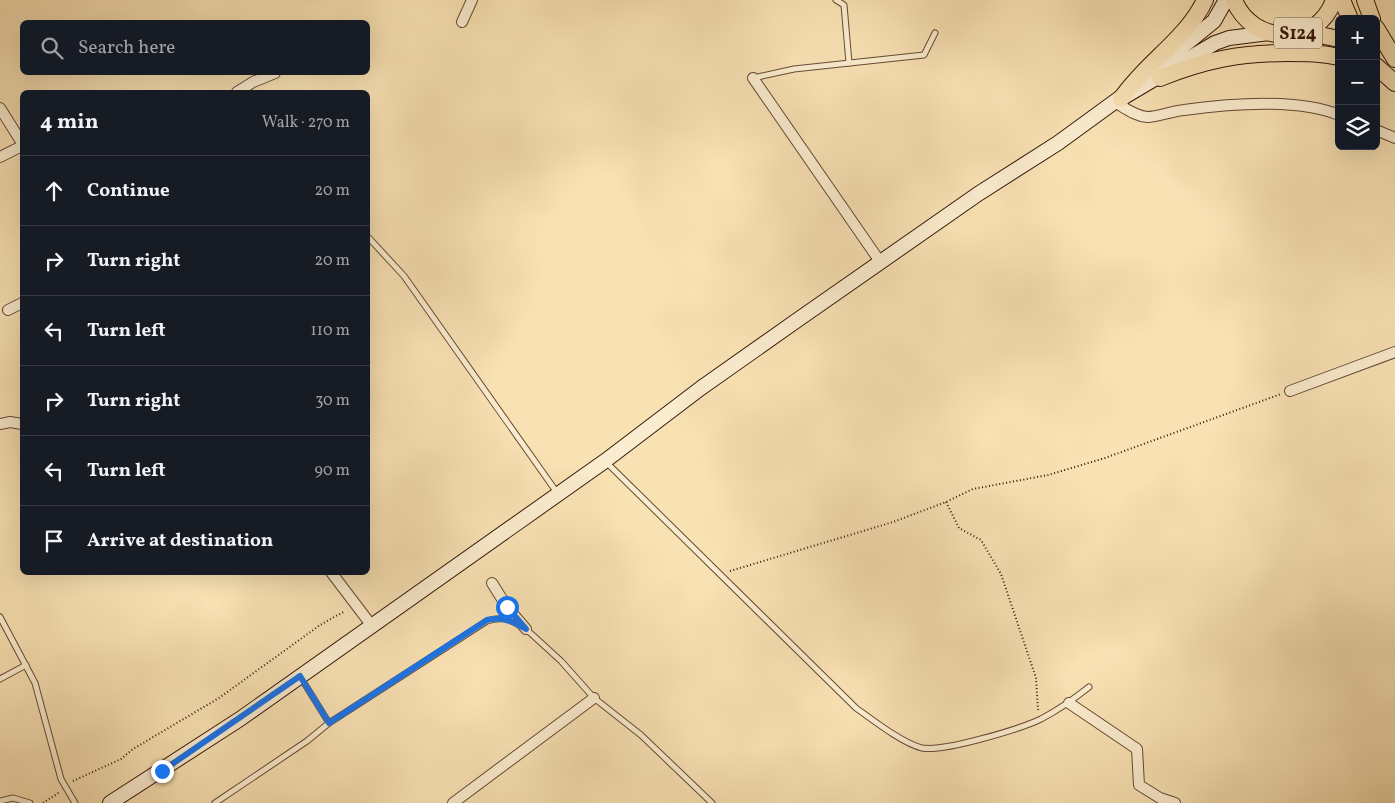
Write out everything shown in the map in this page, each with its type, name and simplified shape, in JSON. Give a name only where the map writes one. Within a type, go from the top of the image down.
[{"type":"main road","points":[[1118,101],[1135,79],[1177,40],[1192,22],[1205,0]]},
{"type":"main road","name":"S124","points":[[1118,101],[1214,22],[1226,0]]},
{"type":"main road","name":"S124","points":[[1234,0],[1250,24],[1269,33]]},
{"type":"main road","name":"S124","points":[[110,803],[240,719],[605,462],[701,388],[978,194],[1118,101],[1160,78],[1215,43],[1229,38],[1269,33],[1296,34],[1317,24],[1326,16],[1334,0]]},
{"type":"main road","points":[[1342,0],[1348,15]]},
{"type":"main road","points":[[1365,0],[1371,15]]},
{"type":"main road","points":[[1296,34],[1315,34],[1335,38]]},
{"type":"main road","points":[[1380,35],[1395,60]]},
{"type":"main road","points":[[1160,78],[1192,65],[1242,54],[1317,53],[1335,56]]},
{"type":"main road","points":[[1380,54],[1395,68]]},
{"type":"main road","points":[[1380,70],[1395,84]]},
{"type":"main road","points":[[1380,78],[1395,84]]},
{"type":"street","points":[[462,22],[472,0]]},
{"type":"street","points":[[240,90],[270,75]]},
{"type":"street","points":[[752,78],[882,263]]},
{"type":"street","points":[[1118,101],[1136,115],[1148,117],[1167,112],[1221,105],[1268,104],[1328,111],[1335,114]]},
{"type":"street","points":[[0,108],[20,142]]},
{"type":"street","points":[[1380,132],[1395,138]]},
{"type":"street","points":[[0,157],[20,146]]},
{"type":"street","points":[[8,310],[20,304]]},
{"type":"street","points":[[1290,391],[1395,352]]},
{"type":"street","points":[[0,424],[10,422],[20,424]]},
{"type":"street","points":[[333,575],[372,626]]},
{"type":"street","points":[[492,583],[507,607],[526,629]]},
{"type":"street","points":[[453,803],[594,698]]},
{"type":"street","points":[[1069,703],[1137,749],[1139,785],[1160,798],[1175,803]]},
{"type":"lane","points":[[836,0],[844,5],[849,63]]},
{"type":"lane","points":[[752,78],[794,69],[924,55],[935,32]]},
{"type":"lane","points":[[370,239],[404,276],[558,494]]},
{"type":"lane","points":[[605,462],[856,708],[889,732],[922,748],[952,746],[1039,720],[1069,703],[1089,687]]},
{"type":"lane","points":[[0,617],[35,683],[52,751],[65,787],[75,803]]},
{"type":"lane","points":[[215,803],[307,741],[329,723],[487,620],[498,618],[509,619],[526,629],[561,661],[594,698],[641,735],[712,803]]},
{"type":"lane","points":[[0,679],[26,665]]},
{"type":"lane","points":[[300,676],[329,723]]},
{"type":"lane","points":[[0,801],[13,798],[30,803]]},
{"type":"path","points":[[720,574],[752,562],[893,522],[946,502],[973,489],[1048,475],[1105,458],[1290,391]]},
{"type":"path","points":[[946,502],[960,528],[981,540],[1001,574],[1036,678],[1039,720]]},
{"type":"path","points":[[43,803],[65,787],[92,771],[121,759],[133,749],[219,698],[320,625],[356,606]]},
{"type":"route","points":[[162,771],[300,676],[329,723],[346,714],[487,620],[509,619],[526,629],[507,607]]}]
